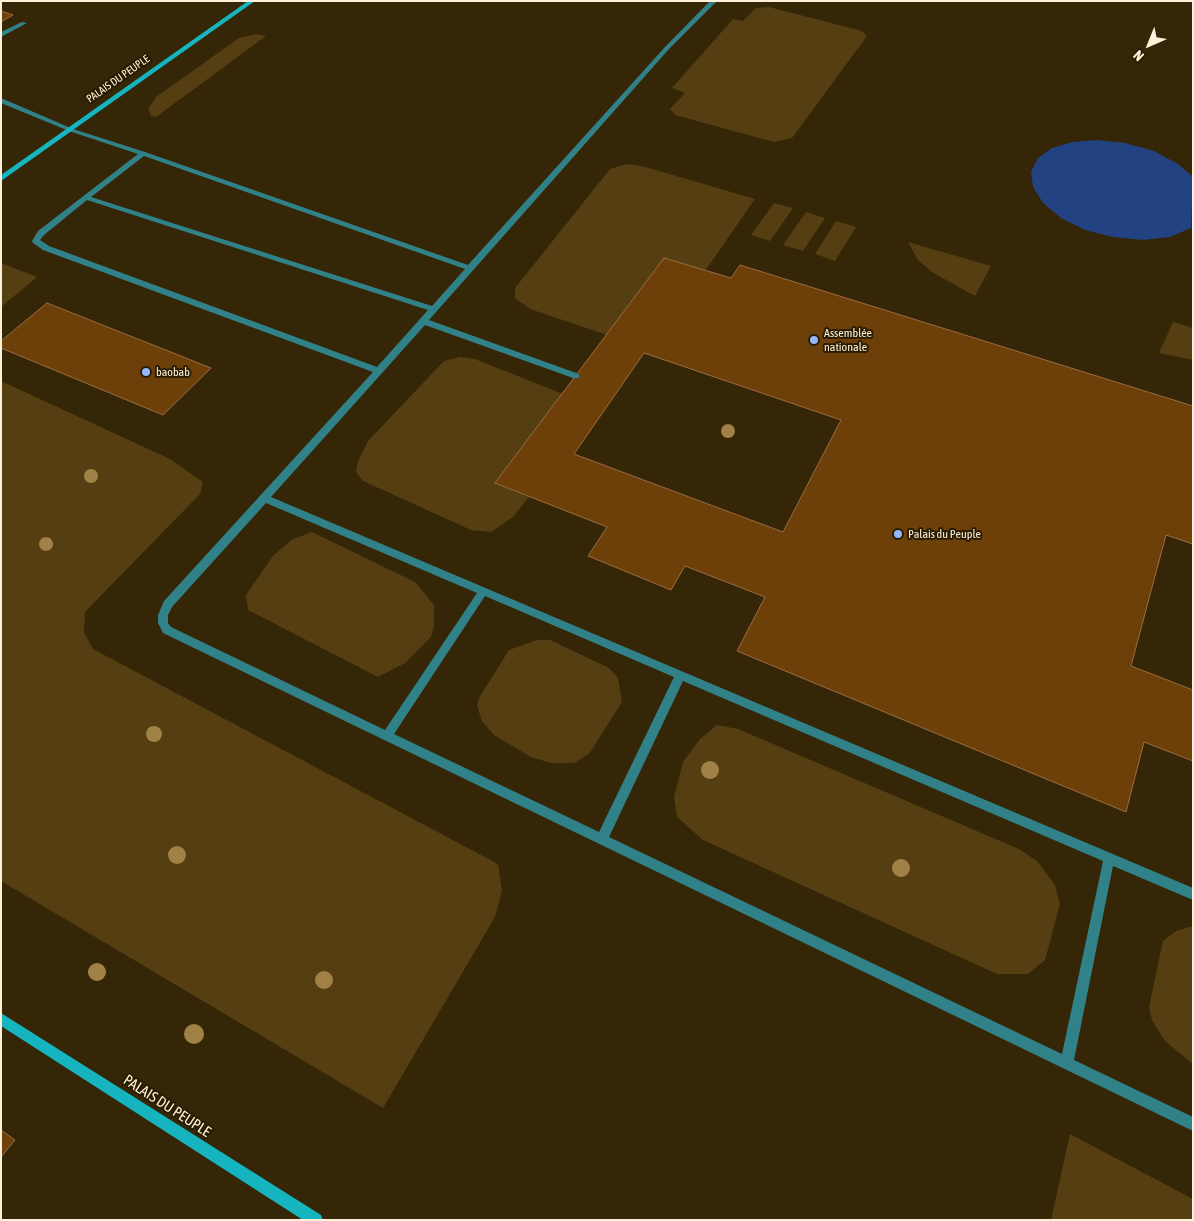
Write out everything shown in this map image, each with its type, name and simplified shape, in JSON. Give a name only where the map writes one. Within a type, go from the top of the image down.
[{"type":"street","name":"PALAIS DU PEUPLE","points":[[1,179],[252,1]]},
{"type":"street","points":[[714,1],[661,55],[471,269],[168,604],[163,615],[163,624],[168,630],[178,636],[1193,1124]]},
{"type":"street","points":[[1,35],[24,23]]},
{"type":"street","points":[[1,100],[71,130],[143,153],[471,269]]},
{"type":"street","points":[[143,153],[41,233],[36,241],[46,248],[379,371]]},
{"type":"street","points":[[87,198],[434,309]]},
{"type":"street","points":[[423,321],[576,376]]},
{"type":"street","points":[[264,498],[1193,894]]},
{"type":"street","points":[[387,735],[483,591]]},
{"type":"street","points":[[602,839],[680,676]]},
{"type":"street","points":[[1066,1063],[1108,858]]},
{"type":"street","name":"PALAIS DU PEUPLE","points":[[1,1019],[316,1220]]},
{"type":"shaded area","points":[[769,7],[862,31],[867,36],[792,138],[774,142],[675,115],[670,109],[685,93],[672,88],[733,19],[743,21],[756,8]]},
{"type":"shaded area","points":[[256,34],[266,36],[156,117],[151,116],[148,109],[156,97],[239,38]]},
{"type":"shaded area","points":[[626,164],[642,166],[755,199],[705,271],[664,258],[607,335],[530,309],[515,298],[515,288],[610,169]]},
{"type":"shaded area","points":[[774,203],[793,208],[770,241],[751,235]]},
{"type":"shaded area","points":[[806,212],[825,218],[803,251],[783,245]]},
{"type":"shaded area","points":[[836,221],[856,227],[835,261],[815,254]]},
{"type":"shaded area","points":[[908,242],[991,266],[975,296],[932,272],[918,260]]},
{"type":"shaded area","points":[[1,263],[37,277],[1,307]]},
{"type":"shaded area","points":[[1173,322],[1193,328],[1193,360],[1159,353]]},
{"type":"shaded area","points":[[460,357],[475,359],[563,394],[495,483],[529,497],[513,517],[491,532],[471,530],[363,481],[356,472],[358,461],[368,441],[444,361]]},
{"type":"shaded area","points":[[1,381],[170,459],[203,482],[200,494],[85,612],[84,632],[93,649],[498,864],[502,891],[495,917],[383,1108],[1,881]]},
{"type":"shaded area","points":[[312,532],[415,582],[434,605],[434,626],[431,637],[405,663],[378,677],[248,610],[246,595],[273,556],[291,540]]},
{"type":"shaded area","points":[[537,640],[550,640],[609,668],[618,678],[622,702],[589,754],[574,763],[551,763],[531,757],[494,735],[482,721],[477,706],[479,698],[509,650]]},
{"type":"shaded area","points":[[717,725],[738,729],[1019,849],[1037,861],[1055,885],[1060,904],[1045,960],[1028,974],[997,974],[703,840],[677,817],[674,797],[683,762],[700,739]]},
{"type":"shaded area","points":[[1193,926],[1193,1064],[1165,1041],[1152,1020],[1149,1007],[1163,941],[1176,931]]},
{"type":"shaded area","points":[[1070,1134],[1193,1199],[1193,1220],[1051,1220]]},
{"type":"water","points":[[1097,140],[1125,143],[1154,151],[1178,164],[1193,177],[1191,228],[1170,237],[1142,240],[1113,237],[1085,230],[1061,218],[1043,203],[1033,187],[1031,172],[1038,158],[1052,148],[1072,142]]},
{"type":"building","points":[[1,11],[13,15],[1,22]]},
{"type":"building","name":"Palais du Peuple","points":[[664,258],[731,278],[740,265],[1193,406],[1193,544],[1166,535],[1131,666],[1193,690],[1193,761],[1144,742],[1126,812],[737,651],[765,597],[685,566],[671,590],[588,556],[607,527],[495,483]],"holes":[[[644,353],[841,420],[783,532],[574,454]]]},
{"type":"building","points":[[47,303],[211,368],[163,415],[1,348],[1,341]]},
{"type":"building","points":[[1,1130],[15,1140],[1,1157]]},
{"type":"place","name":"Assemblée nationale","points":[[814,340]]},
{"type":"place","name":"baobab","points":[[146,372]]},
{"type":"place","name":"Palais du Peuple","points":[[898,534]]}]
